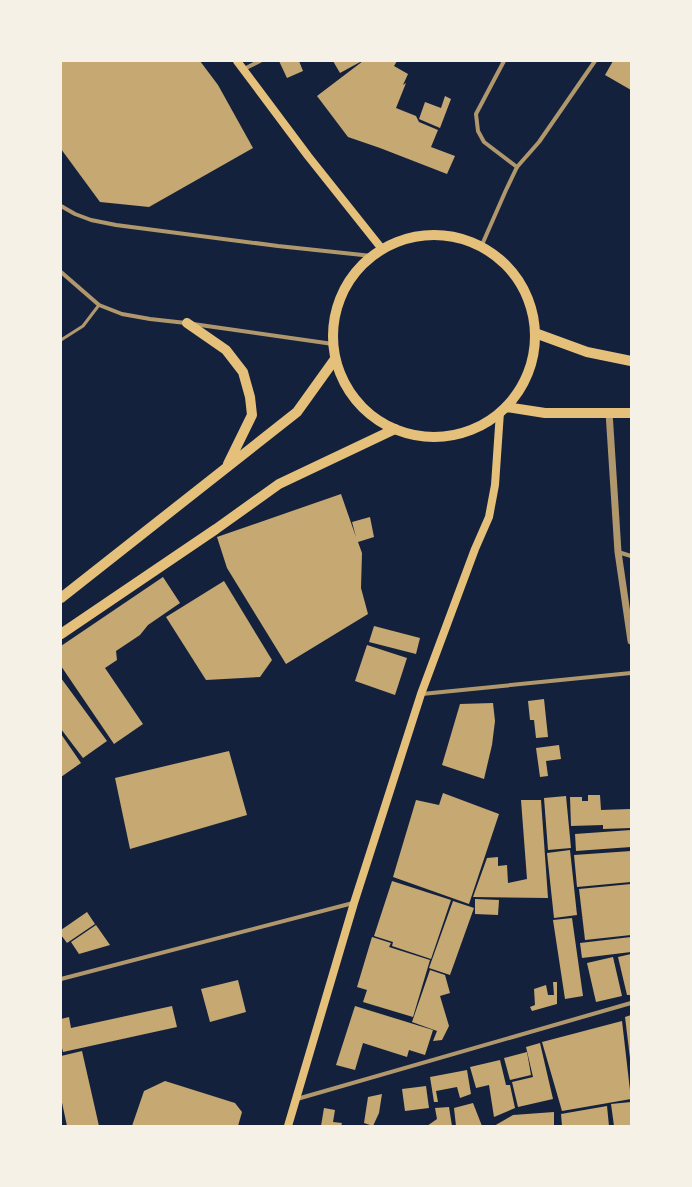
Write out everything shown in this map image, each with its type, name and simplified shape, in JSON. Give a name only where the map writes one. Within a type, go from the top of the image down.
[{"type":"main road","points":[[237,61],[308,156],[382,249]]},
{"type":"main road","points":[[421,236],[442,236],[462,239],[481,247],[496,257],[509,269],[520,283],[532,310],[535,333],[534,354],[528,373],[519,391],[503,409],[485,423],[468,431],[450,435],[432,437],[413,435],[395,429],[378,420],[363,408],[341,377],[335,359],[333,344],[333,328],[341,296],[356,272],[372,256],[382,249],[401,240],[421,236]]},
{"type":"main road","points":[[187,323],[226,350],[242,372],[250,397],[252,415],[228,466]]},
{"type":"main road","points":[[535,333],[587,352],[631,361]]},
{"type":"main road","points":[[61,598],[297,412],[335,359]]},
{"type":"main road","points":[[503,409],[545,413],[631,413]]},
{"type":"main road","points":[[288,1126],[354,903],[421,694],[472,556],[489,517],[495,485],[503,409]]},
{"type":"main road","points":[[61,634],[216,529],[279,484],[395,429]]},
{"type":"street","points":[[243,70],[260,61]]},
{"type":"street","points":[[504,61],[476,114],[478,131],[484,142],[517,168]]},
{"type":"street","points":[[481,247],[517,168],[539,142],[594,61]]},
{"type":"street","points":[[61,206],[75,214],[91,220],[116,226],[372,256]]},
{"type":"street","points":[[61,272],[99,305],[122,314],[333,344]]},
{"type":"street","points":[[609,412],[618,552],[631,641]]},
{"type":"street","points":[[618,552],[631,556]]},
{"type":"street","points":[[421,694],[631,673]]},
{"type":"street","points":[[61,979],[354,903]]},
{"type":"street","points":[[296,1099],[631,1003]]},
{"type":"lane","points":[[61,340],[83,326],[99,305]]},
{"type":"building","points":[[61,61],[200,61],[218,85],[253,148],[149,207],[100,202],[61,149]]},
{"type":"building","points":[[279,61],[299,61],[303,71],[287,78]]},
{"type":"building","points":[[333,61],[362,61],[340,73]]},
{"type":"building","points":[[363,61],[397,61],[394,66],[408,74],[396,108],[416,116],[419,122],[438,130],[431,147],[455,156],[447,174],[348,137],[317,96]]},
{"type":"building","points":[[613,61],[631,61],[631,90],[605,75]]},
{"type":"building","points":[[445,96],[451,99],[440,128],[419,119],[425,102],[441,108]]},
{"type":"building","points":[[341,494],[356,537],[352,522],[370,517],[374,537],[358,542],[362,553],[361,588],[368,614],[286,664],[227,568],[217,537]]},
{"type":"building","points":[[163,577],[180,603],[148,625],[140,635],[116,651],[117,660],[105,668],[143,724],[114,744],[61,666],[61,646]]},
{"type":"building","points":[[224,581],[272,660],[260,677],[206,680],[166,617]]},
{"type":"building","points":[[374,626],[420,638],[416,654],[369,642]]},
{"type":"building","points":[[367,645],[407,658],[395,695],[355,681]]},
{"type":"building","points":[[61,678],[107,741],[83,758],[61,729]]},
{"type":"building","points":[[544,699],[548,737],[536,738],[534,720],[530,720],[528,701]]},
{"type":"building","points":[[493,703],[495,721],[492,745],[484,779],[442,765],[460,704]]},
{"type":"building","points":[[61,734],[81,763],[61,777]]},
{"type":"building","points":[[559,745],[561,759],[546,761],[548,776],[540,777],[536,748]]},
{"type":"building","points":[[229,751],[247,815],[130,849],[115,778]]},
{"type":"building","points":[[443,793],[499,814],[469,904],[393,877],[416,800],[439,805]]},
{"type":"building","points":[[588,795],[600,795],[601,810],[630,809],[631,828],[603,829],[603,825],[571,826],[570,797],[582,797],[582,801],[588,801]]},
{"type":"building","points":[[566,796],[571,848],[548,850],[544,798]]},
{"type":"building","points":[[521,800],[541,800],[548,898],[473,897],[487,858],[498,857],[498,866],[507,865],[508,883],[527,879]]},
{"type":"building","points":[[631,830],[631,847],[576,851],[575,834]]},
{"type":"building","points":[[570,850],[577,915],[554,918],[547,853]]},
{"type":"building","points":[[631,851],[631,882],[577,887],[574,855]]},
{"type":"building","points":[[392,881],[451,900],[431,959],[392,946],[393,942],[374,936]]},
{"type":"building","points":[[631,884],[631,935],[585,940],[579,889]]},
{"type":"building","points":[[475,899],[499,900],[498,915],[475,914]]},
{"type":"building","points":[[453,901],[474,908],[450,975],[429,968]]},
{"type":"building","points":[[87,912],[95,924],[67,943],[61,935],[61,930]]},
{"type":"building","points":[[572,918],[583,996],[565,999],[553,920]]},
{"type":"building","points":[[96,925],[110,945],[79,954],[71,942]]},
{"type":"building","points":[[372,937],[391,943],[389,947],[430,960],[413,1017],[363,1002],[367,990],[357,987]]},
{"type":"building","points":[[631,937],[631,952],[582,958],[580,943]]},
{"type":"building","points":[[631,954],[631,995],[627,995],[618,957]]},
{"type":"building","points":[[613,957],[622,996],[596,1002],[587,963]]},
{"type":"building","points":[[430,970],[445,975],[450,993],[440,996],[449,1026],[442,1040],[433,1041],[437,1031],[412,1022]]},
{"type":"building","points":[[238,980],[246,1012],[210,1022],[201,989]]},
{"type":"building","points":[[553,982],[557,982],[557,1004],[532,1011],[530,1007],[535,1005],[534,989],[546,985],[548,995],[554,995]]},
{"type":"building","points":[[172,1006],[177,1027],[63,1052],[61,1044],[61,1019],[69,1017],[71,1028]]},
{"type":"building","points":[[355,1006],[433,1030],[425,1055],[409,1050],[407,1057],[363,1043],[355,1070],[336,1065]]},
{"type":"building","points":[[631,1015],[631,1058],[630,1058],[625,1017]]},
{"type":"building","points":[[622,1021],[631,1099],[562,1111],[542,1042]]},
{"type":"building","points":[[540,1043],[553,1099],[518,1107],[512,1082],[533,1077],[526,1047]]},
{"type":"building","points":[[82,1051],[99,1126],[67,1126],[61,1098],[61,1056]]},
{"type":"building","points":[[527,1052],[531,1075],[510,1080],[504,1058]]},
{"type":"building","points":[[500,1060],[506,1085],[510,1085],[515,1108],[494,1117],[489,1085],[476,1088],[470,1067]]},
{"type":"building","points":[[467,1070],[471,1094],[460,1098],[457,1087],[436,1091],[438,1102],[434,1102],[430,1077]]},
{"type":"building","points":[[165,1081],[235,1103],[242,1112],[238,1126],[132,1126],[144,1091]]},
{"type":"building","points":[[426,1086],[429,1108],[405,1111],[402,1089]]},
{"type":"building","points":[[382,1094],[379,1113],[373,1126],[364,1123],[368,1097]]},
{"type":"building","points":[[631,1102],[631,1126],[614,1126],[611,1104]]},
{"type":"building","points":[[473,1103],[482,1126],[456,1126],[454,1108]]},
{"type":"building","points":[[607,1106],[609,1126],[562,1126],[561,1114]]},
{"type":"building","points":[[449,1107],[452,1126],[427,1126],[437,1119],[435,1108]]},
{"type":"building","points":[[324,1108],[335,1110],[333,1122],[342,1123],[341,1126],[321,1126]]},
{"type":"building","points":[[554,1112],[554,1126],[494,1126],[513,1115]]}]
